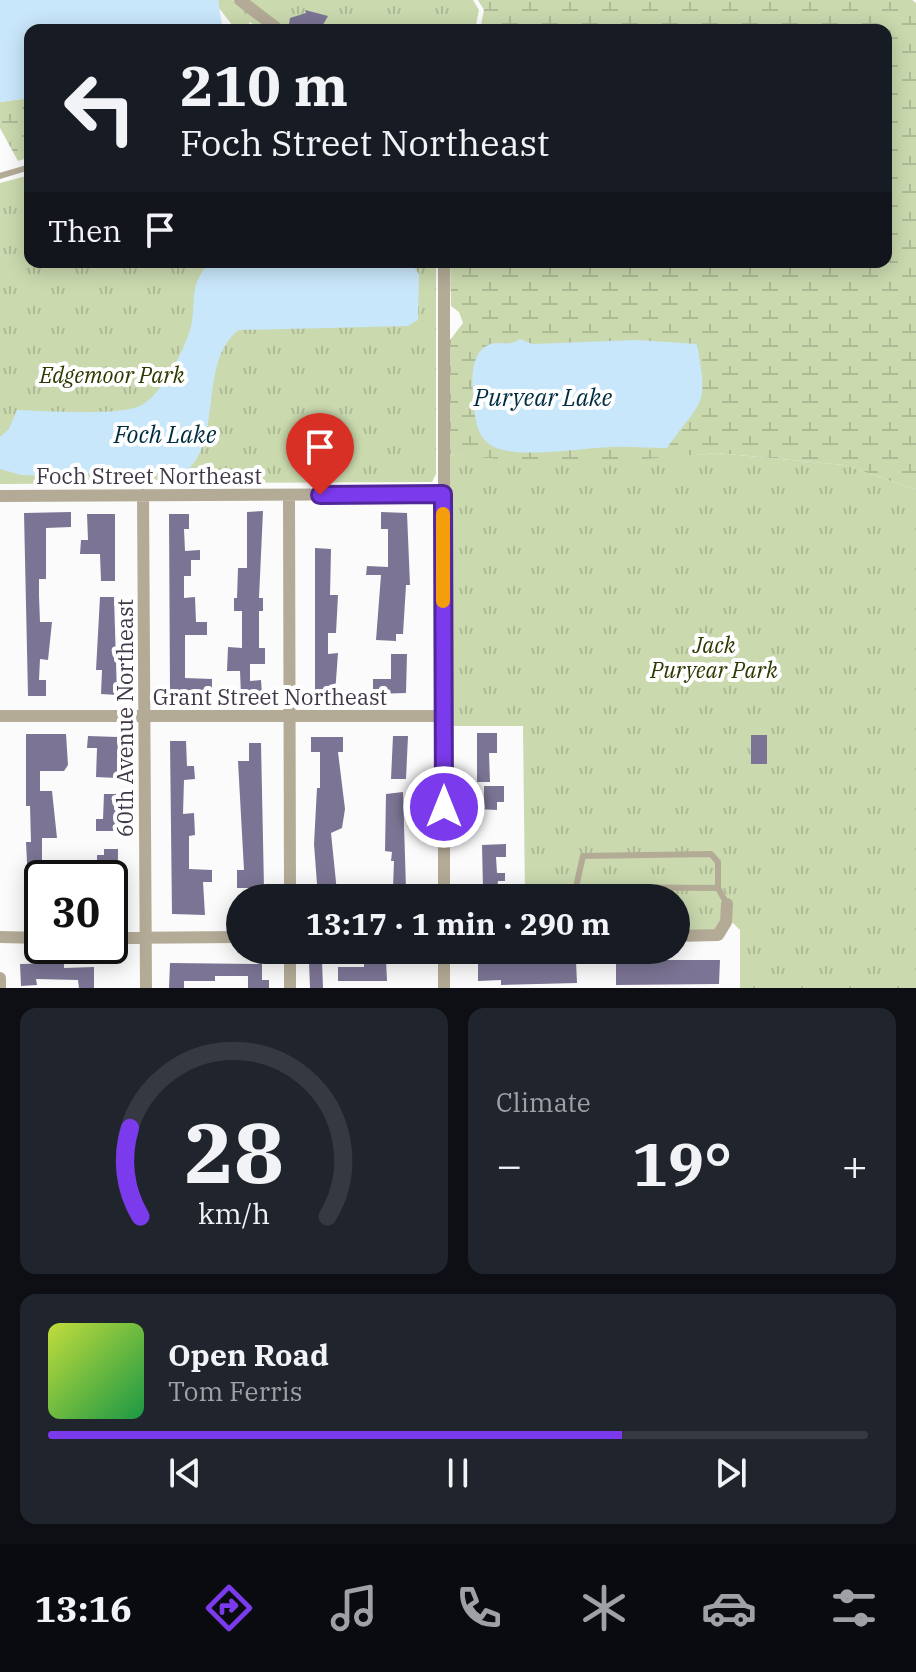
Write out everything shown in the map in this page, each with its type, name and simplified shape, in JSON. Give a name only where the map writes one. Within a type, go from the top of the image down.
[{"type":"street","points":[[240,0],[271,24]]},
{"type":"street","points":[[444,268],[444,884]]},
{"type":"street","name":"Foch Street Northeast","points":[[0,496],[443,494]]},
{"type":"street","name":"60th Avenue Northeast","points":[[143,495],[146,988]]},
{"type":"street","points":[[289,495],[290,884]]},
{"type":"street","name":"Grant Street Northeast","points":[[0,716],[443,716]]},
{"type":"street","points":[[690,936],[718,935],[726,922],[727,904]]},
{"type":"street","points":[[0,937],[24,938]]},
{"type":"street","points":[[128,938],[226,937]]},
{"type":"street","points":[[290,964],[290,988]]},
{"type":"street","points":[[444,964],[444,988]]},
{"type":"street","points":[[0,978],[0,988]]},
{"type":"lane","points":[[0,176],[24,169]]},
{"type":"lane","points":[[577,884],[583,856],[711,854],[718,862],[718,888],[727,904]]},
{"type":"lane","points":[[690,888],[718,888]]},
{"type":"green space","points":[[218,0],[233,0],[262,24],[231,24],[219,8]]},
{"type":"green space","points":[[247,0],[473,0],[479,10],[476,24],[280,24]]},
{"type":"green space","points":[[478,0],[912,0],[916,3],[916,490],[845,465],[717,453],[627,462],[500,461],[448,454],[450,340],[463,323],[459,312],[451,306],[450,268],[892,268],[892,24],[481,24],[484,10]]},
{"type":"green space","points":[[24,99],[24,159],[18,161],[0,128],[0,102]]},
{"type":"green space","name":"Edgemoor Park","points":[[24,177],[24,268],[436,268],[436,474],[432,482],[0,484],[0,183]]},
{"type":"green space","name":"Jack Puryear Park","points":[[717,453],[845,465],[916,490],[916,988],[740,988],[740,930],[733,923],[720,924],[715,930],[690,931],[690,884],[525,884],[523,726],[448,726],[448,454],[515,460],[650,458]]},
{"type":"water","points":[[0,0],[218,0],[222,24],[24,24],[24,99],[0,102]]},
{"type":"water","name":"Foch Lake","points":[[205,268],[414,268],[419,274],[418,320],[408,326],[239,330],[226,343],[219,360],[205,440],[198,457],[187,470],[48,476],[21,475],[0,469],[0,437],[9,429],[17,410],[115,411],[140,406],[148,401],[170,373],[182,350],[192,322],[200,275]]},
{"type":"water","name":"Puryear Lake","points":[[520,339],[532,344],[637,340],[697,344],[702,381],[700,402],[667,448],[618,447],[535,453],[494,447],[484,439],[477,423],[473,370],[478,354],[484,348]]},
{"type":"building","points":[[305,10],[328,16],[323,24],[289,24],[290,18],[306,13]]},
{"type":"building","points":[[263,511],[259,598],[263,598],[263,611],[259,611],[259,648],[265,648],[265,664],[250,664],[250,681],[261,680],[262,694],[241,695],[240,671],[227,671],[228,647],[242,648],[242,611],[234,611],[234,598],[237,598],[238,568],[247,568],[247,512]]},
{"type":"building","points":[[71,512],[71,527],[46,528],[46,579],[39,579],[40,622],[52,622],[48,660],[40,659],[39,680],[46,680],[46,696],[28,696],[24,513]]},
{"type":"building","points":[[381,512],[407,513],[410,585],[406,585],[403,634],[396,634],[396,641],[376,640],[381,575],[366,575],[367,566],[388,567],[388,529],[381,529]]},
{"type":"building","points":[[87,514],[115,514],[115,581],[101,581],[100,554],[80,554],[81,540],[88,540]]},
{"type":"building","points":[[169,514],[189,514],[189,529],[184,529],[185,551],[200,550],[200,560],[191,560],[191,576],[184,576],[184,598],[195,597],[196,622],[207,622],[207,635],[185,635],[185,678],[212,679],[212,695],[170,693]]},
{"type":"building","points":[[315,548],[331,549],[330,595],[338,595],[336,633],[328,633],[328,654],[338,653],[335,694],[315,694]]},
{"type":"building","points":[[100,597],[114,597],[117,695],[101,694],[102,670],[96,670]]},
{"type":"building","points":[[391,654],[407,654],[406,693],[373,694],[373,679],[391,679]]},
{"type":"building","points":[[477,733],[497,733],[497,753],[489,753],[490,782],[477,782]]},
{"type":"building","points":[[26,734],[66,734],[68,765],[64,771],[40,771],[40,791],[52,791],[57,838],[42,838],[42,860],[27,860],[26,842],[31,842],[30,806],[26,806]]},
{"type":"building","points":[[751,735],[767,735],[767,764],[751,764]]},
{"type":"building","points":[[88,736],[118,737],[117,778],[96,777],[97,748],[87,748]]},
{"type":"building","points":[[393,736],[408,736],[406,779],[391,779]]},
{"type":"building","points":[[311,737],[343,737],[343,752],[338,752],[345,809],[342,828],[331,833],[336,884],[317,884],[314,844],[320,752],[311,752]]},
{"type":"building","points":[[170,741],[186,741],[187,766],[194,766],[195,779],[184,780],[183,814],[194,813],[195,835],[189,836],[189,869],[212,870],[212,882],[203,882],[205,915],[172,914]]},
{"type":"building","points":[[249,743],[261,743],[264,884],[237,884],[237,870],[244,870],[238,761],[249,761]]},
{"type":"building","points":[[484,786],[504,786],[504,802],[497,802],[497,810],[477,809],[477,801],[484,802]]},
{"type":"building","points":[[403,792],[406,884],[393,884],[392,852],[385,851],[386,794]]},
{"type":"building","points":[[104,794],[116,794],[118,831],[96,831],[96,819],[103,819]]},
{"type":"building","points":[[506,844],[506,857],[496,857],[497,873],[505,873],[505,881],[483,884],[482,845]]},
{"type":"building","points":[[104,849],[118,849],[118,860],[97,860],[97,855],[104,855]]},
{"type":"building","points":[[690,960],[720,960],[719,984],[616,985],[616,964],[690,964]]},
{"type":"building","points":[[170,963],[262,964],[262,980],[269,980],[269,988],[248,988],[248,976],[215,976],[215,981],[184,981],[184,988],[169,988]]},
{"type":"building","points":[[20,964],[94,967],[94,988],[79,988],[78,980],[36,979],[37,985],[21,986]]},
{"type":"building","points":[[309,964],[322,964],[323,988],[310,988]]},
{"type":"building","points":[[364,964],[386,964],[387,981],[338,981],[338,967],[364,967]]},
{"type":"building","points":[[478,964],[576,964],[577,983],[501,985],[501,980],[478,981]]},
{"type":"slow traffic","points":[[443,514],[443,601]]},
{"type":"route","points":[[320,495],[443,494],[444,807]]}]
